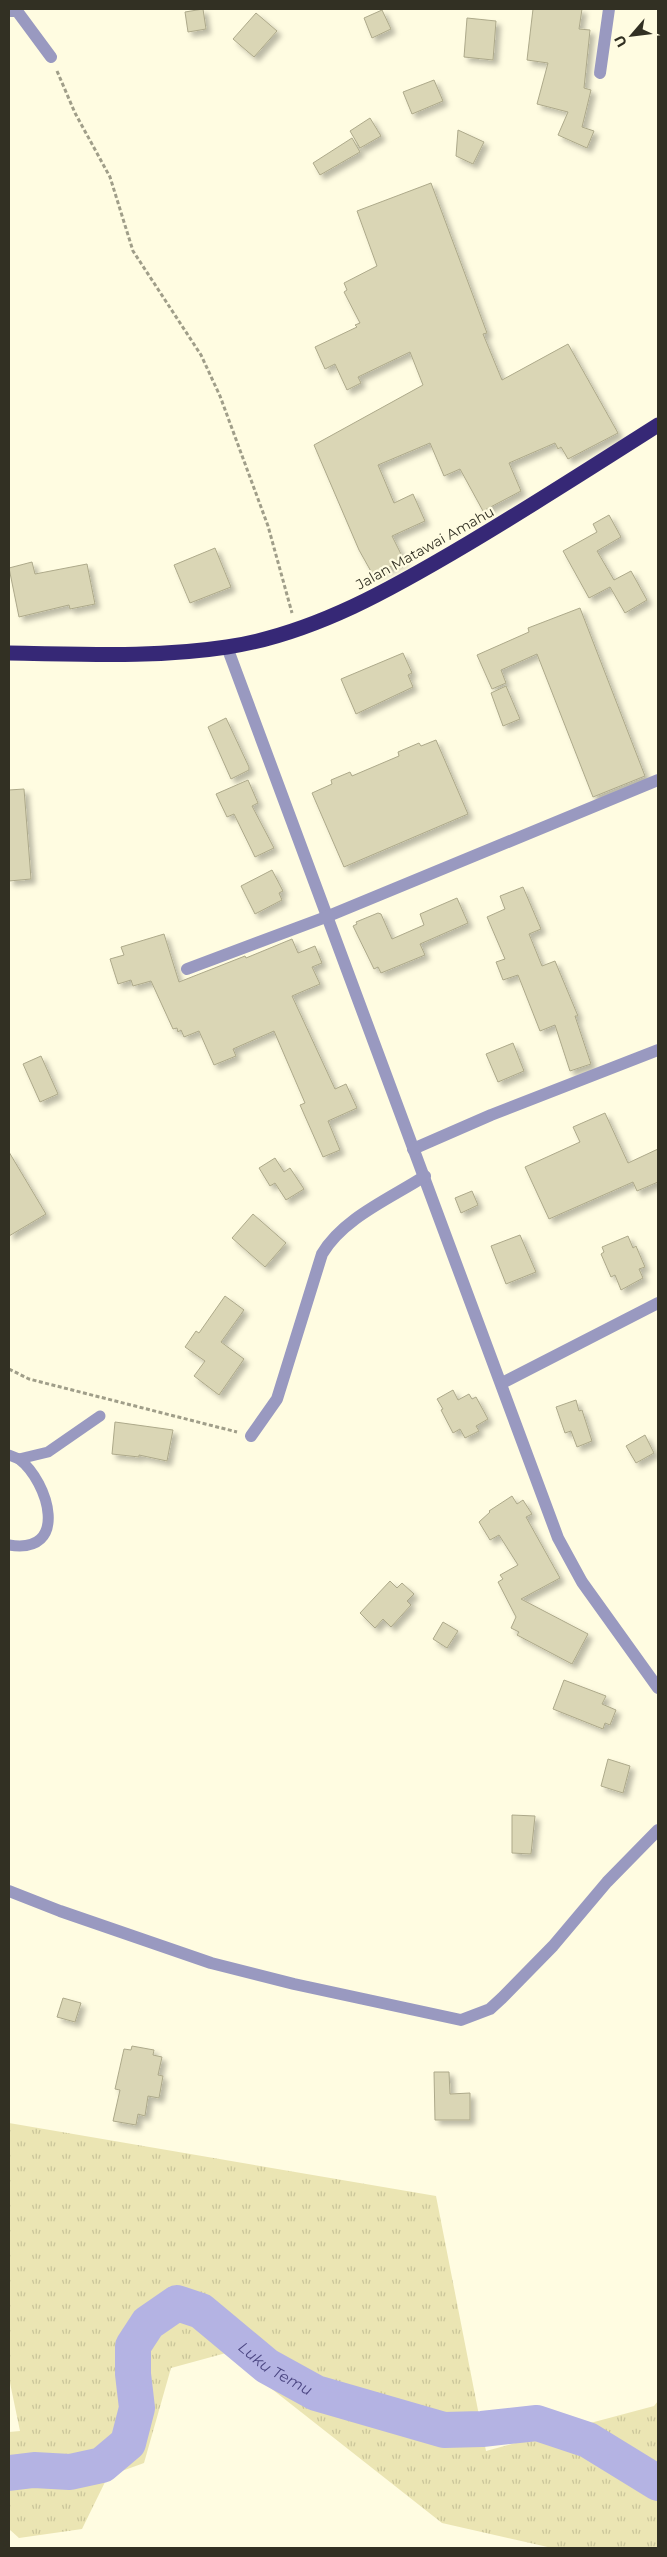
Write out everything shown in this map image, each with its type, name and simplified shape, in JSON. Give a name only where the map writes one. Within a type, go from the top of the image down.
[{"type":"highway","name":"Jalan Matawai Amahu","points":[[9,653],[112,655],[227,647],[261,640],[296,628],[349,608],[416,575],[658,425]]},
{"type":"street","points":[[600,73],[609,9]]},
{"type":"street","points":[[9,11],[17,11],[51,57]]},
{"type":"street","points":[[227,647],[558,1538],[582,1582],[658,1688]]},
{"type":"street","points":[[187,969],[326,917],[658,780]]},
{"type":"street","points":[[414,1148],[491,1115],[658,1050]]},
{"type":"street","points":[[251,1436],[277,1399],[322,1254],[329,1242],[355,1220],[425,1176]]},
{"type":"street","points":[[502,1383],[658,1302]]},
{"type":"street","points":[[9,1891],[211,1963],[294,1984],[461,2020],[490,2009],[502,1998],[553,1946],[607,1882],[658,1830]]},
{"type":"lane","points":[[33,1472],[48,1452],[100,1416]]},
{"type":"lane","points":[[14,1457],[48,1452]]},
{"type":"lane","points":[[9,1545],[30,1544],[42,1537],[48,1529],[50,1518],[46,1498],[33,1472],[14,1457]]},
{"type":"path","points":[[51,57],[75,113],[110,177],[133,251],[202,355],[220,396],[268,526],[296,628]]},
{"type":"path","points":[[9,1369],[29,1378],[251,1436]]},
{"type":"green space","points":[[9,2123],[436,2196],[486,2451],[654,2406],[658,2401],[658,2548],[552,2548],[442,2523],[226,2353],[171,2368],[144,2463],[108,2476],[82,2529],[19,2538],[9,2529],[9,2432],[20,2431],[9,2378]]},
{"type":"building","points":[[203,9],[206,29],[188,32],[185,12]]},
{"type":"building","points":[[533,9],[582,9],[579,29],[590,30],[584,88],[591,90],[582,127],[594,131],[587,148],[558,135],[568,112],[537,104],[548,63],[527,60]]},
{"type":"building","points":[[382,10],[391,29],[372,38],[364,18]]},
{"type":"building","points":[[256,13],[277,31],[254,57],[233,39]]},
{"type":"building","points":[[467,18],[496,21],[493,60],[464,57]]},
{"type":"building","points":[[434,80],[443,101],[412,114],[403,92]]},
{"type":"building","points":[[370,118],[381,136],[360,148],[350,131]]},
{"type":"building","points":[[458,130],[484,142],[473,164],[456,156]]},
{"type":"building","points":[[352,138],[360,152],[320,175],[313,163]]},
{"type":"building","points":[[431,183],[487,333],[483,334],[502,380],[568,344],[618,433],[568,459],[561,447],[558,449],[555,443],[509,463],[521,491],[483,511],[460,469],[444,476],[430,443],[378,465],[394,503],[413,494],[425,521],[392,536],[404,560],[373,575],[359,550],[314,445],[423,385],[410,352],[358,377],[361,383],[347,390],[335,364],[325,369],[315,347],[357,327],[355,325],[360,323],[344,292],[347,290],[344,283],[377,266],[357,211]]},
{"type":"building","points":[[609,515],[621,537],[597,551],[614,580],[631,571],[647,600],[625,613],[610,587],[589,598],[563,551],[597,532],[593,524]]},
{"type":"building","points":[[215,548],[231,587],[190,603],[174,565]]},
{"type":"building","points":[[32,562],[35,574],[87,564],[95,604],[70,609],[69,605],[19,617],[9,568]]},
{"type":"building","points":[[580,608],[645,776],[593,797],[537,654],[501,670],[506,683],[492,689],[477,655],[529,632],[528,628]]},
{"type":"building","points":[[403,653],[412,673],[408,675],[413,687],[356,714],[341,679]]},
{"type":"building","points":[[506,686],[520,719],[503,726],[491,693]]},
{"type":"building","points":[[226,718],[249,767],[249,770],[231,779],[208,727]]},
{"type":"building","points":[[436,740],[468,814],[344,867],[312,793],[332,784],[331,780],[350,772],[352,776],[399,756],[398,752],[419,743],[421,746]]},
{"type":"building","points":[[248,780],[258,803],[252,806],[274,848],[255,857],[234,814],[227,817],[216,794]]},
{"type":"building","points":[[24,789],[31,879],[9,881],[9,790]]},
{"type":"building","points":[[272,870],[283,891],[279,893],[282,900],[255,914],[241,886]]},
{"type":"building","points":[[523,887],[541,929],[529,934],[542,966],[555,961],[578,1016],[575,1016],[591,1064],[570,1071],[555,1025],[540,1031],[518,975],[503,980],[496,962],[505,959],[487,917],[505,909],[500,896]]},
{"type":"building","points":[[457,898],[468,923],[420,944],[425,955],[381,973],[378,967],[374,969],[353,926],[357,924],[356,922],[378,913],[381,914],[392,939],[424,925],[420,914]]},
{"type":"building","points":[[164,934],[179,982],[292,939],[298,953],[315,946],[322,963],[312,967],[320,984],[292,996],[335,1089],[346,1084],[357,1108],[328,1121],[340,1150],[323,1157],[300,1105],[305,1103],[274,1031],[233,1049],[236,1056],[214,1065],[199,1031],[184,1037],[181,1030],[178,1032],[177,1028],[173,1029],[151,981],[133,986],[131,980],[118,984],[110,959],[124,955],[121,947]]},
{"type":"building","points":[[513,1043],[524,1071],[498,1082],[486,1054]]},
{"type":"building","points":[[41,1056],[58,1094],[40,1102],[23,1064]]},
{"type":"building","points":[[605,1113],[628,1163],[658,1149],[658,1182],[637,1191],[633,1182],[549,1219],[525,1167],[580,1142],[573,1127]]},
{"type":"building","points":[[9,1152],[46,1214],[9,1236]]},
{"type":"building","points":[[275,1158],[284,1172],[290,1168],[304,1189],[286,1200],[275,1183],[270,1186],[259,1168]]},
{"type":"building","points":[[472,1191],[478,1205],[461,1213],[455,1198]]},
{"type":"building","points":[[253,1214],[286,1243],[265,1267],[232,1238]]},
{"type":"building","points":[[520,1235],[536,1272],[506,1284],[491,1246]]},
{"type":"building","points":[[628,1236],[633,1248],[636,1246],[645,1267],[639,1269],[643,1278],[621,1290],[615,1275],[611,1277],[601,1254],[604,1252],[602,1247]]},
{"type":"building","points":[[225,1296],[244,1310],[221,1342],[244,1359],[219,1395],[194,1376],[205,1361],[185,1347],[196,1331],[199,1333]]},
{"type":"building","points":[[453,1390],[458,1400],[469,1394],[472,1399],[476,1397],[488,1419],[476,1426],[479,1431],[465,1438],[460,1429],[453,1433],[437,1399]]},
{"type":"building","points":[[576,1400],[579,1411],[582,1410],[592,1441],[577,1447],[571,1431],[565,1433],[556,1407]]},
{"type":"building","points":[[115,1422],[173,1430],[167,1461],[139,1455],[139,1457],[112,1454]]},
{"type":"building","points":[[645,1435],[654,1453],[636,1463],[626,1446]]},
{"type":"building","points":[[512,1496],[517,1504],[523,1500],[532,1514],[526,1517],[560,1578],[521,1599],[588,1634],[572,1664],[517,1635],[519,1632],[511,1628],[516,1617],[498,1582],[503,1579],[500,1575],[518,1565],[499,1535],[490,1540],[479,1522],[489,1511]]},
{"type":"building","points":[[390,1581],[397,1588],[402,1583],[414,1594],[407,1601],[411,1605],[391,1627],[383,1619],[375,1628],[360,1613]]},
{"type":"building","points":[[443,1622],[458,1631],[447,1648],[433,1639]]},
{"type":"building","points":[[564,1680],[606,1696],[602,1704],[616,1710],[610,1725],[605,1723],[603,1729],[553,1709]]},
{"type":"building","points":[[608,1759],[630,1766],[623,1793],[601,1786]]},
{"type":"building","points":[[512,1815],[535,1816],[531,1854],[512,1853]]},
{"type":"building","points":[[63,1998],[81,2003],[75,2022],[57,2017]]},
{"type":"building","points":[[132,2046],[154,2050],[153,2055],[162,2057],[158,2075],[163,2076],[159,2098],[148,2096],[145,2116],[138,2114],[136,2125],[113,2121],[120,2090],[115,2089],[124,2049],[131,2050]]},
{"type":"building","points":[[434,2072],[449,2072],[450,2094],[470,2093],[470,2120],[435,2120]]},
{"type":"waterway","name":"Luku Temu","points":[[9,2473],[34,2470],[70,2472],[102,2465],[128,2443],[137,2408],[133,2374],[133,2346],[148,2323],[177,2303],[201,2311],[267,2366],[316,2393],[444,2430],[482,2429],[537,2423],[588,2440],[658,2483]]}]
